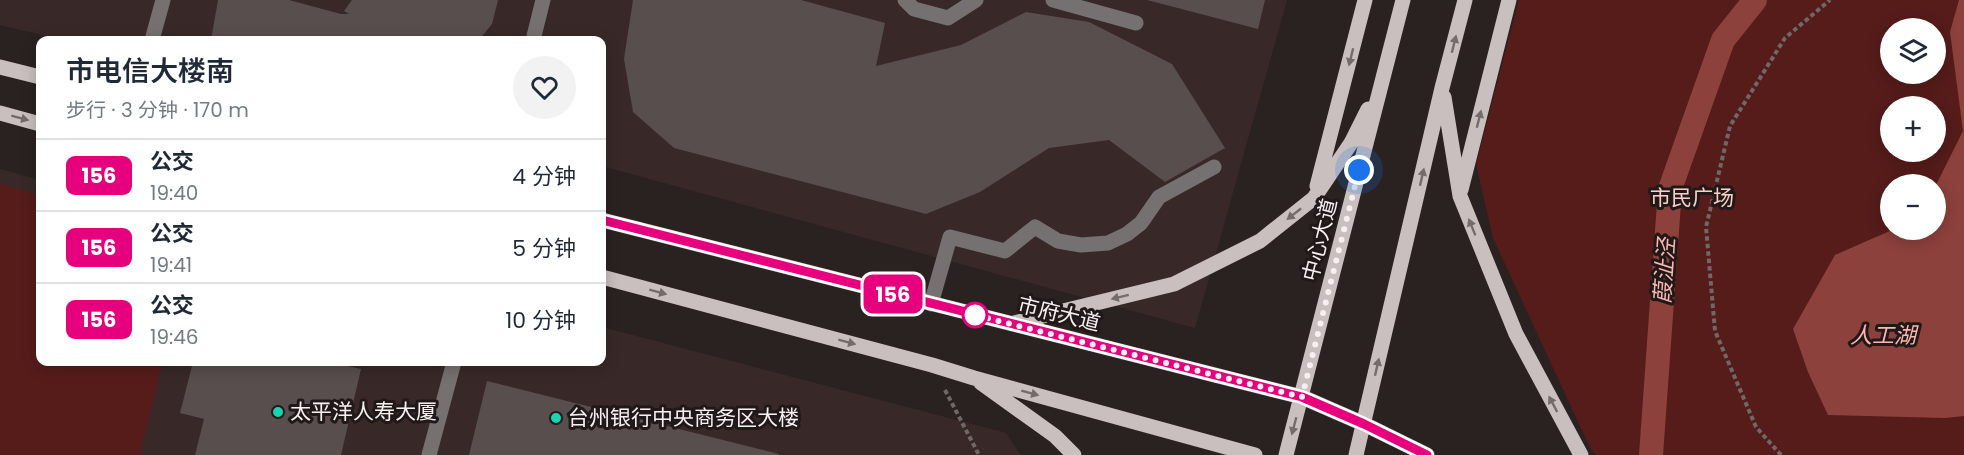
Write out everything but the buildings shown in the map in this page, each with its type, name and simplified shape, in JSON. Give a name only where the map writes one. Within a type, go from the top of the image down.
[{"type":"main road","points":[[1314,198],[1365,0]]},
{"type":"main road","name":"中心大道","points":[[1286,455],[1403,0]]},
{"type":"main road","points":[[1356,455],[1442,88],[1465,0]]},
{"type":"main road","points":[[1460,196],[1509,0]]},
{"type":"main road","points":[[0,67],[36,76]]},
{"type":"main road","points":[[1012,324],[1174,284],[1260,241],[1314,198],[1351,143],[1383,79]]},
{"type":"main road","points":[[1442,88],[1460,196],[1516,334],[1581,455]]},
{"type":"main road","points":[[0,113],[36,123]]},
{"type":"main road","name":"市府大道","points":[[606,221],[1302,397],[1427,455]]},
{"type":"main road","points":[[606,278],[932,365],[1255,455]]},
{"type":"main road","points":[[974,378],[1055,436],[1074,455]]},
{"type":"street","points":[[153,36],[164,0]]},
{"type":"street","points":[[534,36],[543,0]]},
{"type":"street","points":[[905,0],[914,9],[948,18],[976,0]]},
{"type":"street","points":[[1053,0],[1136,23]]},
{"type":"street","points":[[931,304],[950,237],[1005,251],[1035,227],[1058,240],[1081,245],[1108,243],[1127,234],[1141,223],[1159,197],[1214,167]]},
{"type":"street","points":[[429,455],[453,366]]},
{"type":"path","points":[[1781,455],[1756,427],[1715,331],[1706,227],[1730,126],[1785,38],[1830,0]]},
{"type":"path","points":[[932,365],[980,455]]},
{"type":"shaded area","points":[[0,0],[1287,0],[1195,328],[606,167],[606,36],[47,36],[0,25]]},
{"type":"shaded area","points":[[0,169],[36,179],[36,366],[606,366],[606,328],[1006,433],[1021,455],[0,455]]},
{"type":"green space","name":"市民广场","points":[[1519,0],[1964,0],[1964,455],[1597,455],[1591,450],[1493,238],[1476,164]]},
{"type":"green space","points":[[0,184],[36,194],[36,366],[162,366],[140,455],[0,455]]},
{"type":"water","name":"人工湖","points":[[1959,0],[1964,0],[1964,416],[1945,418],[1828,415],[1808,372],[1793,329],[1835,255],[1880,235],[1880,240],[1946,240],[1946,174],[1942,174],[1963,131],[1950,32]]},
{"type":"waterway","name":"葭沚泾","points":[[1651,455],[1670,189],[1723,40],[1755,0]]},
{"type":"bus line","name":"156","points":[[606,221],[1302,397],[1427,455]]},
{"type":"place","name":"太平洋人寿大厦","points":[[278,412]]},
{"type":"place","name":"台州银行中央商务区大楼","points":[[556,418]]},
{"type":"route","points":[[975,315],[971,314],[1302,397],[1359,170]]}]
